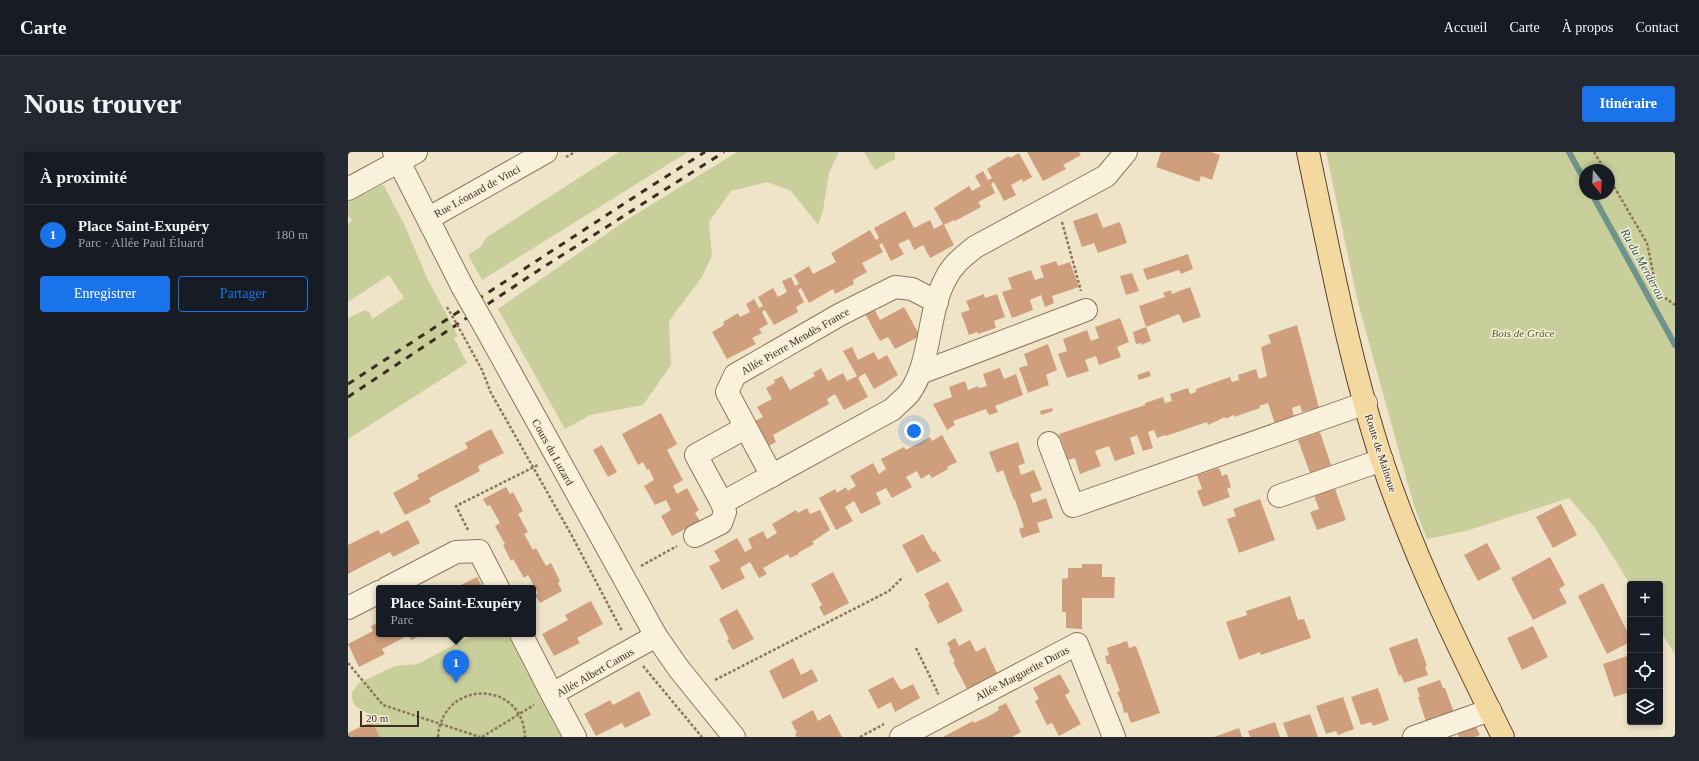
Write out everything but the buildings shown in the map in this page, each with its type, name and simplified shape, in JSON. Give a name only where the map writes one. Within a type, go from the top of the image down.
[{"type":"main road","name":"Route de Malnoue","points":[[1308,152],[1344,317],[1382,460],[1408,533],[1433,591],[1503,737]]},
{"type":"street","name":"Rue Léonard de Vinci","points":[[429,218],[546,152]]},
{"type":"street","points":[[722,503],[892,409],[910,392],[920,373],[937,302],[945,278],[958,262],[975,247],[1106,176],[1126,152]]},
{"type":"street","name":"Cours du Luzard","points":[[403,155],[429,218],[462,286],[656,636],[679,669],[734,737]]},
{"type":"street","points":[[348,189],[403,155]]},
{"type":"street","name":"Allée Pierre Mendès France","points":[[772,476],[728,392],[735,375],[841,314],[895,287],[912,289],[937,302]]},
{"type":"street","points":[[920,373],[1086,310]]},
{"type":"street","points":[[1049,443],[1073,506],[1366,403]]},
{"type":"street","points":[[695,536],[721,523],[725,512],[722,503],[696,455],[746,428]]},
{"type":"street","points":[[1278,496],[1382,460]]},
{"type":"street","points":[[393,585],[456,552],[479,551],[496,585]]},
{"type":"street","points":[[348,608],[376,594]]},
{"type":"street","name":"Allée Albert Camus","points":[[575,737],[552,694],[656,636]]},
{"type":"street","points":[[523,637],[552,694]]},
{"type":"street","name":"Allée Marguerite Duras","points":[[894,730],[1077,644],[1114,737]]},
{"type":"street","points":[[1414,737],[1490,710]]},
{"type":"path","points":[[1594,152],[1601,164]]},
{"type":"path","points":[[1615,188],[1647,243],[1657,292],[1675,305]]},
{"type":"path","points":[[1057,203],[1086,310]]},
{"type":"path","points":[[447,306],[482,370],[492,393],[572,536],[632,650],[643,666],[702,737]]},
{"type":"path","points":[[479,551],[456,506],[529,470]]},
{"type":"path","points":[[622,576],[695,536]]},
{"type":"path","points":[[696,690],[889,591],[903,577]]},
{"type":"path","points":[[916,648],[938,693],[934,698]]},
{"type":"path","points":[[348,663],[383,705],[481,737],[552,694]]},
{"type":"path","points":[[438,737],[440,724],[444,713],[454,702],[468,695],[482,693],[497,695],[510,703],[519,714],[525,728],[525,737]]},
{"type":"path","points":[[860,737],[894,730]]},
{"type":"green space","points":[[619,152],[688,152],[482,280],[468,255],[480,247],[487,237]]},
{"type":"green space","points":[[737,152],[839,152],[829,173],[823,210],[818,225],[791,191],[767,182],[731,191],[709,222],[712,256],[702,277],[669,321],[671,365],[643,405],[590,415],[565,429],[498,309],[625,221]]},
{"type":"green space","points":[[864,152],[895,152],[895,159],[875,170]]},
{"type":"green space","name":"Bois de Grâce","points":[[1326,152],[1675,152],[1675,654],[1663,636],[1663,581],[1628,581],[1595,528],[1569,498],[1466,531],[1427,539],[1414,506],[1358,303]]},
{"type":"green space","points":[[382,185],[384,186],[404,224],[428,280],[458,336],[454,338],[467,363],[348,439],[348,318],[365,310],[370,313],[372,319],[404,298],[389,275],[348,302],[348,224],[352,221],[348,215],[348,202]]},
{"type":"green space","points":[[469,637],[509,637],[561,737],[380,737],[367,713],[355,706],[352,699],[352,692],[359,683],[395,666],[418,664]]},
{"type":"waterway","name":"Ru du Merderau","points":[[1569,152],[1579,170]]},
{"type":"waterway","name":"Ru du Merderau","points":[[1595,200],[1675,345]]},
{"type":"railway","points":[[348,384],[705,152]]},
{"type":"railway","points":[[348,397],[542,268],[724,152]]},
{"type":"place","name":"Place Saint-Exupéry","points":[[456,683]]}]
